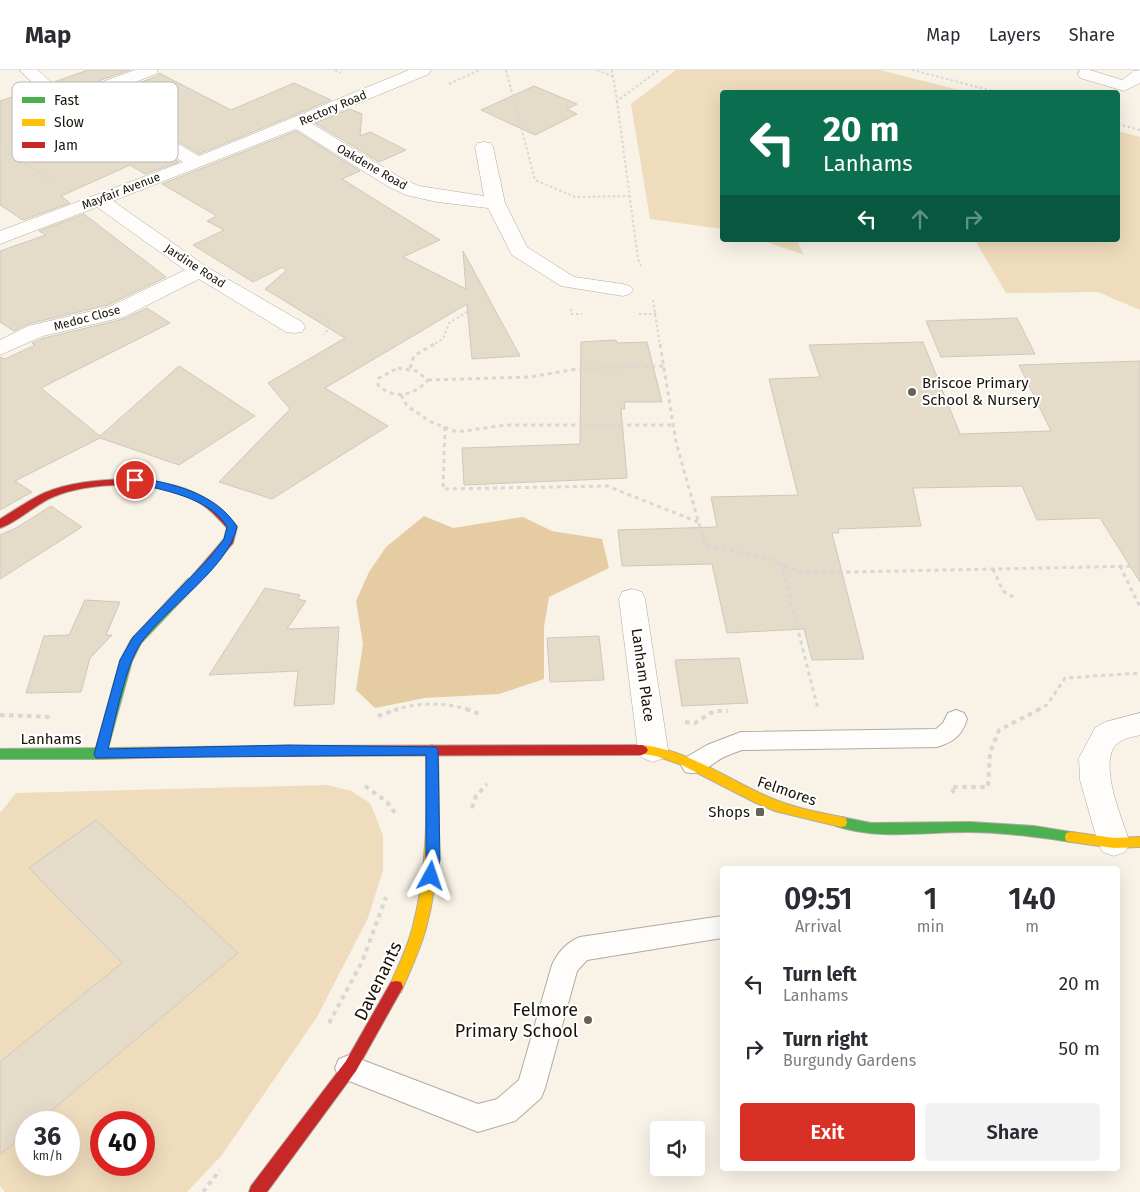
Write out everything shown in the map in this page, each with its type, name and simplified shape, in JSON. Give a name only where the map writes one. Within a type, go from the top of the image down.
[{"type":"street","points":[[28,70],[40,82]]},
{"type":"street","points":[[118,82],[150,70]]},
{"type":"street","name":"Rectory Road","points":[[242,144],[423,70]]},
{"type":"street","points":[[1086,74],[1133,82]]},
{"type":"street","name":"Oakdene Road","points":[[297,122],[394,182],[413,191],[495,203]]},
{"type":"street","name":"Mayfair Avenue","points":[[0,238],[242,144]]},
{"type":"street","points":[[484,147],[495,203],[519,251],[568,282],[623,290]]},
{"type":"street","points":[[178,151],[197,162]]},
{"type":"street","name":"Jardine Road","points":[[99,200],[200,271],[294,327]]},
{"type":"street","name":"Medoc Close","points":[[0,348],[36,331],[116,312],[200,271]]},
{"type":"street","points":[[0,524],[54,492],[100,482],[135,480],[176,490],[214,507],[226,517],[232,527],[229,540],[214,559],[137,640],[126,660],[100,754]]},
{"type":"street","name":"Lanham Place","points":[[632,599],[653,750]]},
{"type":"street","points":[[1127,843],[1095,780],[1094,758],[1105,736],[1115,730],[1140,724]]},
{"type":"street","name":"Lanhams","points":[[0,754],[432,750]]},
{"type":"street","name":"Felmores","points":[[432,750],[653,750],[693,765],[762,800],[804,815],[871,828],[970,826],[1034,831],[1127,843]]},
{"type":"street","name":"Davenants","points":[[257,1192],[350,1068],[382,1017],[413,952],[426,908],[433,860],[432,750]]},
{"type":"lane","points":[[693,765],[715,751],[741,741],[937,738],[946,735],[954,728],[956,719]]},
{"type":"lane","points":[[350,1068],[478,1118],[505,1111],[531,1088],[565,966],[580,949],[720,927]]},
{"type":"path","points":[[444,86],[480,70]]},
{"type":"path","points":[[506,70],[535,180],[575,198],[631,196]]},
{"type":"path","points":[[597,70],[613,76]]},
{"type":"path","points":[[612,70],[631,196],[638,259],[641,268]]},
{"type":"path","points":[[617,101],[659,70]]},
{"type":"path","points":[[912,70],[989,90]]},
{"type":"path","points":[[1120,125],[1140,130]]},
{"type":"path","points":[[0,142],[8,147],[9,155],[12,157]]},
{"type":"path","points":[[21,162],[65,188]]},
{"type":"path","points":[[651,292],[674,425],[705,545],[766,558],[804,573],[1140,566]]},
{"type":"path","points":[[570,306],[571,314],[590,314]]},
{"type":"path","points":[[410,368],[414,356],[443,339],[449,323],[470,310]]},
{"type":"path","points":[[320,338],[328,330],[328,321],[321,314]]},
{"type":"path","points":[[637,314],[656,314]]},
{"type":"path","points":[[428,380],[420,372],[401,366],[387,371],[379,378],[378,385],[383,391],[401,395],[417,391],[428,380],[529,377],[577,369],[664,366]]},
{"type":"path","points":[[401,395],[407,406],[431,422],[457,432],[506,425],[674,425]]},
{"type":"path","points":[[445,427],[443,489],[607,486],[698,522]]},
{"type":"path","points":[[781,563],[818,712],[809,712]]},
{"type":"path","points":[[1120,566],[1140,607]]},
{"type":"path","points":[[994,569],[1003,591],[1015,598]]},
{"type":"path","points":[[970,826],[951,787],[988,786],[990,753],[999,730],[1047,705],[1065,678],[1140,673]]},
{"type":"path","points":[[682,722],[695,723],[714,711],[733,712]]},
{"type":"path","points":[[0,715],[56,717]]},
{"type":"path","points":[[471,810],[476,796],[491,780]]},
{"type":"path","points":[[360,785],[368,787],[387,802],[399,818]]},
{"type":"path","points":[[324,1030],[347,994],[380,916],[387,893]]},
{"type":"path","points":[[203,1192],[226,1163]]},
{"type":"shaded area","points":[[676,70],[880,70],[959,90],[720,90],[720,229],[650,219],[631,104]]},
{"type":"shaded area","points":[[1120,132],[1140,137],[1140,310],[1098,292],[1006,293],[976,242],[1120,242]]},
{"type":"shaded area","points":[[767,242],[798,242],[804,255]]},
{"type":"shaded area","points":[[424,516],[453,528],[523,517],[552,531],[602,539],[609,568],[549,597],[544,627],[544,679],[499,694],[425,698],[375,708],[356,690],[363,644],[356,601],[369,572],[386,547]]},
{"type":"shaded area","points":[[327,785],[351,791],[370,803],[383,835],[383,870],[368,918],[317,1017],[222,1155],[187,1192],[5,1192],[0,1186],[0,1155],[15,1142],[15,1176],[80,1176],[80,1111],[51,1111],[238,953],[96,820],[30,868],[122,963],[0,1062],[0,813],[16,793]]},
{"type":"building","points":[[88,70],[130,70],[98,82],[54,82]]},
{"type":"building","points":[[159,73],[177,82],[141,82],[157,76]]},
{"type":"building","points":[[178,83],[231,110],[294,83],[331,100],[199,154],[178,142]]},
{"type":"building","points":[[534,86],[577,104],[567,109],[577,114],[535,135],[481,110]]},
{"type":"building","points":[[12,97],[12,162],[179,162],[145,174],[130,165],[61,196],[70,203],[23,220],[0,205],[0,101]]},
{"type":"building","points":[[350,109],[362,114],[360,136],[370,132],[406,150],[379,162],[315,123]]},
{"type":"building","points":[[296,131],[360,171],[342,179],[440,240],[403,257],[466,289],[463,251],[520,356],[472,359],[467,304],[325,388],[388,426],[272,499],[219,482],[290,409],[268,383],[345,338],[265,289],[286,271],[283,267],[253,282],[193,245],[224,230],[207,221],[217,216],[162,184]]},
{"type":"building","points":[[84,214],[166,277],[108,305],[28,324],[14,331],[0,322],[0,251],[46,235],[39,231]]},
{"type":"building","points":[[147,308],[170,323],[41,388],[100,436],[179,366],[255,416],[179,465],[100,438],[15,481],[32,492],[0,510],[0,357],[5,359],[35,345],[32,343],[44,338],[124,319]]},
{"type":"building","points":[[1017,318],[1035,354],[941,357],[926,321]]},
{"type":"building","points":[[616,340],[617,343],[647,342],[662,402],[624,402],[625,409],[621,409],[627,478],[464,485],[462,448],[580,444],[581,342]]},
{"type":"building","points":[[923,342],[960,434],[1051,431],[1019,365],[1140,361],[1140,582],[1100,518],[1037,520],[1022,486],[913,488],[921,526],[838,529],[839,533],[832,533],[864,659],[812,660],[804,629],[727,633],[712,564],[622,566],[618,530],[717,527],[711,497],[798,495],[769,379],[820,377],[809,345]]},
{"type":"building","points":[[51,506],[82,527],[0,579],[0,535],[16,528]]},
{"type":"building","points":[[265,588],[300,595],[298,599],[306,601],[287,629],[339,627],[334,704],[294,706],[298,671],[209,675]]},
{"type":"building","points":[[85,600],[120,602],[106,635],[112,635],[90,658],[81,692],[26,693],[44,636],[69,635]]},
{"type":"building","points":[[599,636],[604,680],[550,682],[547,638]]},
{"type":"building","points":[[739,658],[748,703],[682,706],[675,660]]},
{"type":"building","points":[[96,820],[238,953],[51,1111],[15,1111],[15,1142],[0,1155],[0,1062],[122,963],[29,868]]},
{"type":"traffic: fast","points":[[100,754],[126,661],[137,640],[192,582]]},
{"type":"traffic: fast","points":[[0,754],[277,751]]},
{"type":"traffic: fast","points":[[841,822],[871,828],[970,827],[1034,831],[1071,837]]},
{"type":"traffic: slow","points":[[396,987],[410,957],[426,900],[432,842],[432,750]]},
{"type":"traffic: slow","points":[[642,750],[656,751],[686,762],[780,807],[810,816],[841,822]]},
{"type":"traffic: slow","points":[[1071,837],[1114,843],[1140,842]]},
{"type":"traffic: jam","points":[[0,524],[41,498],[77,487],[101,483],[126,482],[176,489],[198,498],[217,510],[232,527],[229,540],[192,582]]},
{"type":"traffic: jam","points":[[277,751],[642,750]]},
{"type":"traffic: jam","points":[[257,1192],[351,1066],[396,987]]},
{"type":"place","name":"Briscoe Primary School & Nursery","points":[[912,392]]},
{"type":"place","name":"Shops","points":[[760,812]]},
{"type":"place","name":"Felmore Primary School","points":[[588,1020]]},
{"type":"route","points":[[135,480],[160,485],[184,493],[214,507],[226,517],[232,527],[229,540],[214,559],[152,622],[137,640],[126,660],[100,754],[289,750],[432,750],[433,860],[431,876]]}]
